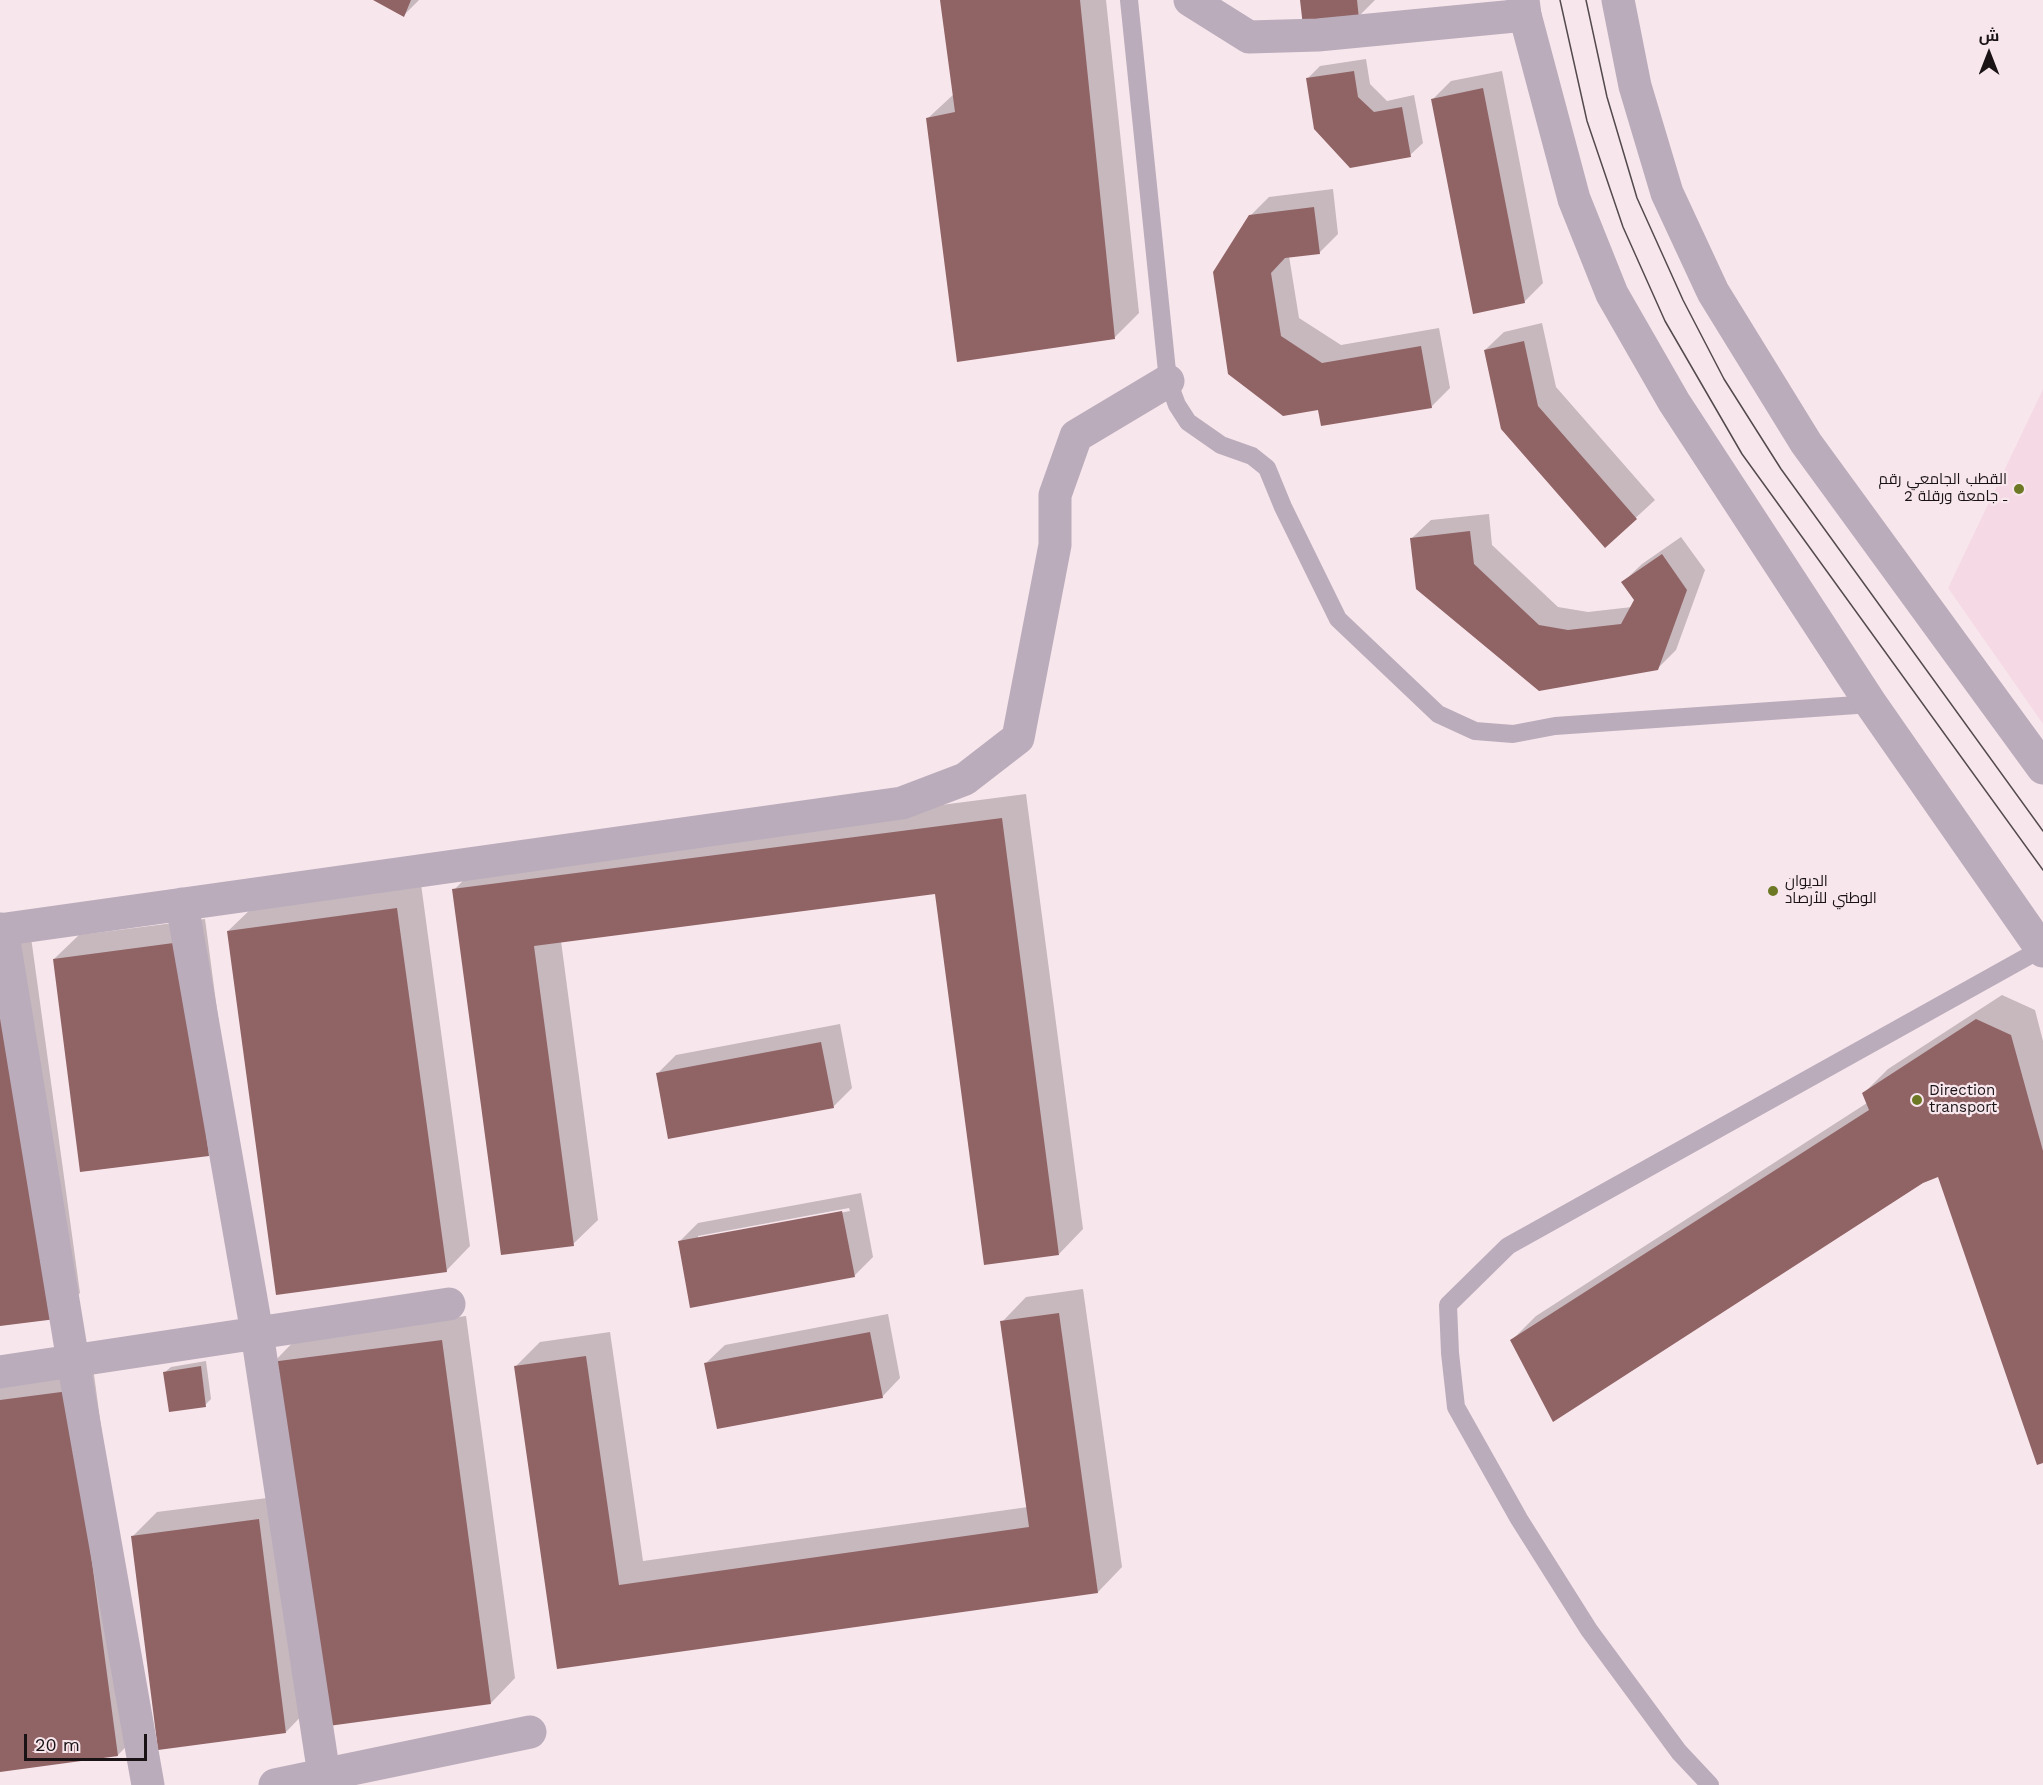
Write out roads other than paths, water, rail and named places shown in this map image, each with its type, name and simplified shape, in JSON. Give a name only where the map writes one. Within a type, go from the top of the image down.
[{"type":"street","points":[[1190,0],[1249,37],[1318,34],[1524,7],[1574,199],[1612,294],[1674,402],[1871,704],[2042,950]]},
{"type":"street","points":[[1618,0],[1635,86],[1667,193],[1713,292],[1806,443],[2043,768]]},
{"type":"street","points":[[148,1785],[1,930],[902,803],[965,779],[1018,738],[1055,545],[1055,495],[1076,436],[1168,381]]},
{"type":"street","points":[[182,904],[257,1333],[324,1775]]},
{"type":"street","points":[[0,1372],[450,1304]]},
{"type":"street","points":[[275,1785],[530,1732]]},
{"type":"lane","points":[[1129,0],[1168,381],[1177,405],[1188,422],[1221,445],[1252,456],[1267,468],[1283,507],[1338,619],[1438,714],[1475,731],[1513,734],[1555,726],[1871,704]]},
{"type":"lane","points":[[1710,1785],[1679,1752],[1588,1630],[1519,1519],[1456,1407],[1448,1305],[1508,1246],[2042,950]]},
{"type":"tram line","points":[[1560,0],[1587,121],[1623,227],[1665,321],[1742,454],[2043,870]]},
{"type":"tram line","points":[[1586,0],[1607,97],[1637,198],[1683,300],[1724,379],[1781,469],[2043,831]]},
{"type":"place","name":"القطب الجامعي رقم 2 ـ جامعة ورقلة","points":[[2019,489]]},
{"type":"place","name":"الديوان الوطني للأرصاد","points":[[1773,891]]},
{"type":"place","name":"Direction transport","points":[[1917,1100]]}]
